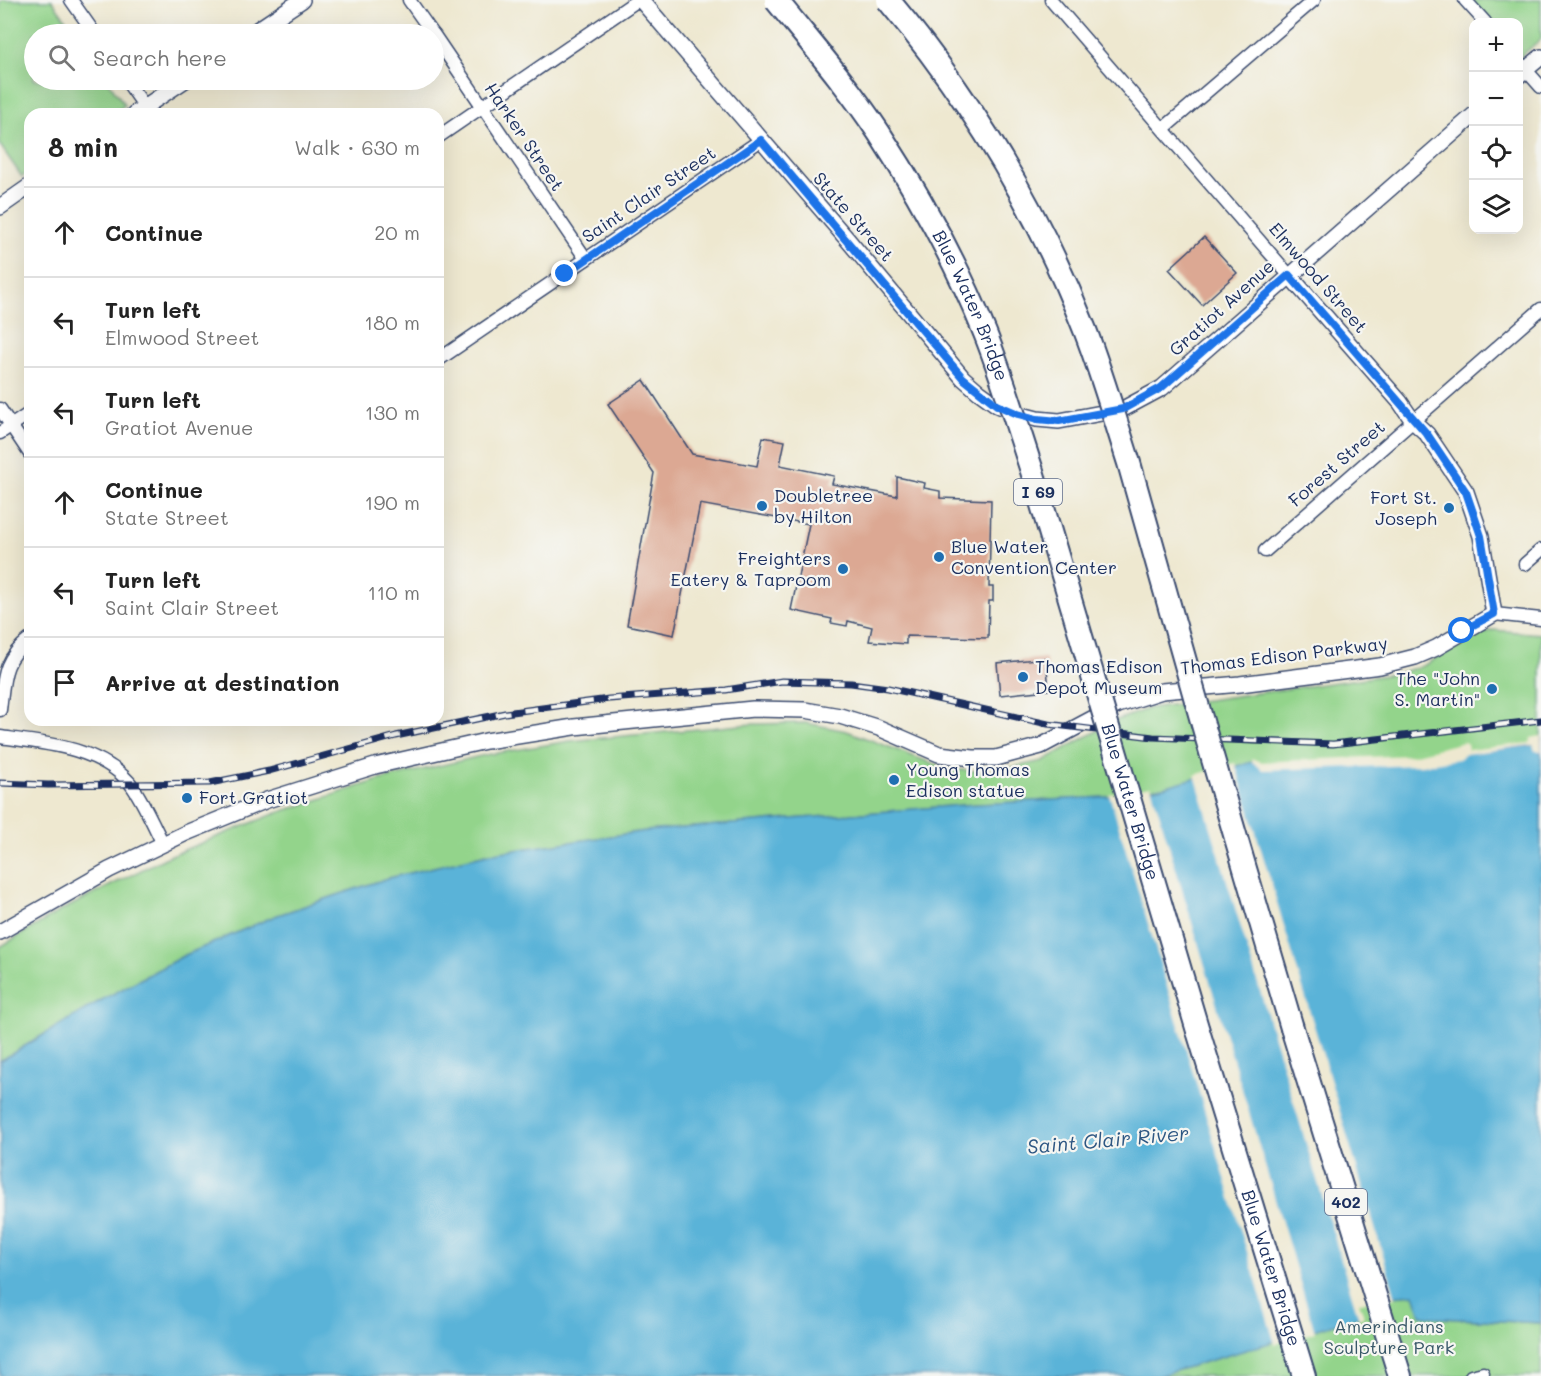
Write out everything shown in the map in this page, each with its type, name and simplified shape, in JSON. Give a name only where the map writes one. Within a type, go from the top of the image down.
[{"type":"highway","name":"Blue Water Bridge","points":[[776,0],[829,65],[884,141],[937,233],[984,333],[1011,404],[1032,471],[1198,1031],[1304,1376]]},
{"type":"highway","name":"402","points":[[888,0],[953,83],[1003,161],[1045,239],[1085,330],[1104,381],[1292,1028],[1400,1376]]},
{"type":"street","points":[[71,0],[88,24]]},
{"type":"street","points":[[266,24],[302,0]]},
{"type":"street","name":"Harker Street","points":[[409,0],[425,24]]},
{"type":"street","points":[[444,133],[640,0]]},
{"type":"street","name":"State Street","points":[[640,0],[963,378],[997,405],[1037,419],[1059,421]]},
{"type":"street","name":"Elmwood Street","points":[[1051,0],[1427,434],[1466,492],[1481,536],[1494,614]]},
{"type":"street","points":[[1163,129],[1314,0]]},
{"type":"street","points":[[1465,0],[1481,18]]},
{"type":"street","name":"Harker Street","points":[[444,51],[586,259]]},
{"type":"street","points":[[1523,68],[1541,57]]},
{"type":"street","points":[[1523,71],[1541,87]]},
{"type":"street","points":[[131,90],[141,108]]},
{"type":"street","points":[[147,108],[171,90]]},
{"type":"street","name":"Gratiot Avenue","points":[[1059,421],[1123,409],[1161,388],[1469,118]]},
{"type":"street","name":"Saint Clair Street","points":[[444,356],[761,140]]},
{"type":"street","points":[[0,207],[24,190]]},
{"type":"street","name":"Forest Street","points":[[1264,551],[1541,309]]},
{"type":"street","points":[[0,409],[24,445]]},
{"type":"street","points":[[0,433],[24,417]]},
{"type":"street","points":[[1526,564],[1541,550]]},
{"type":"street","points":[[1494,614],[1541,619]]},
{"type":"street","name":"Thomas Edison Parkway","points":[[0,932],[109,870],[163,844],[267,800],[375,766],[486,741],[574,727],[753,709],[805,710],[840,716],[879,728],[939,754],[996,758],[1041,746],[1118,705],[1162,691],[1240,684],[1380,666],[1404,660],[1436,648],[1494,614]]},
{"type":"street","points":[[0,711],[2,680],[9,659],[24,644]]},
{"type":"street","points":[[0,737],[69,748],[82,752],[108,766],[130,783],[163,844]]},
{"type":"green space","points":[[3,0],[52,0],[69,24],[24,24],[24,90],[114,90],[125,105],[121,108],[24,108],[24,176],[22,177],[0,145],[0,2]]},
{"type":"green space","points":[[1468,0],[1541,0],[1541,39],[1523,55],[1523,18],[1484,18]]},
{"type":"green space","points":[[1493,630],[1541,634],[1541,739],[1533,745],[1163,787],[1105,797],[962,805],[646,831],[487,854],[385,879],[275,916],[183,956],[98,1002],[0,1061],[0,947],[62,910],[169,856],[274,814],[379,780],[485,755],[570,741],[752,724],[806,723],[847,731],[947,769],[989,772],[1043,761],[1117,720],[1150,708],[1394,674],[1423,666],[1471,637]]},
{"type":"green space","name":"Amerindians Sculpture Park","points":[[1414,1294],[1439,1318],[1541,1323],[1541,1376],[1158,1376],[1284,1338],[1355,1299]]},
{"type":"water","name":"Saint Clair River","points":[[1541,739],[1541,1323],[1421,1315],[1414,1294],[1355,1299],[1361,1316],[1158,1376],[0,1376],[0,1061],[98,1002],[183,956],[275,916],[385,879],[487,854],[646,831],[962,805],[1105,797],[1163,787],[1252,762],[1261,765],[1466,753],[1533,745]]},
{"type":"pier","points":[[1541,736],[1541,751],[1535,751],[1533,745],[1466,754],[1459,759],[1422,765],[1263,770],[1252,762],[1253,759],[1262,762],[1412,755],[1464,742],[1468,750],[1530,743],[1531,738]]},
{"type":"pier","points":[[1235,763],[1396,1298],[1359,1302],[1364,1316],[1359,1319],[1195,775]]},
{"type":"pier","points":[[1151,786],[1315,1332],[1275,1344],[1109,794]]},
{"type":"building","points":[[1204,237],[1237,273],[1202,305],[1169,269]]},
{"type":"building","points":[[644,380],[692,454],[757,466],[763,437],[785,441],[780,465],[834,476],[832,484],[897,496],[897,477],[925,483],[924,488],[940,491],[940,498],[991,500],[989,587],[993,587],[993,601],[989,601],[988,638],[906,636],[906,644],[869,641],[872,627],[848,621],[847,626],[831,623],[832,619],[791,610],[809,524],[700,504],[674,635],[627,625],[654,473],[608,404]]},
{"type":"building","name":"Thomas Edison Depot Museum","points":[[1046,658],[1049,690],[1000,695],[997,663]]},
{"type":"railway","points":[[444,726],[505,713],[609,699],[726,690],[782,681],[851,683],[888,688],[1048,724],[1153,737],[1333,744],[1541,720]]},
{"type":"railway","points":[[0,783],[48,785],[210,783],[269,771],[396,736],[443,726]]},
{"type":"place","name":"Doubletree by Hilton","points":[[762,506]]},
{"type":"place","name":"Fort St. Joseph","points":[[1449,508]]},
{"type":"place","name":"Blue Water Convention Center","points":[[939,557]]},
{"type":"place","name":"Freighters Eatery & Taproom","points":[[843,569]]},
{"type":"place","name":"Thomas Edison Depot Museum","points":[[1023,677]]},
{"type":"place","name":"The \"John S. Martin\"","points":[[1492,689]]},
{"type":"place","name":"Young Thomas Edison statue","points":[[894,780]]},
{"type":"place","name":"Fort Gratiot","points":[[187,798]]},
{"type":"route","points":[[565,274],[761,140],[963,378],[997,405],[1037,419],[1059,421],[1123,409],[1161,388],[1289,275],[1427,434],[1466,492],[1481,536],[1494,614],[1462,631]]}]
